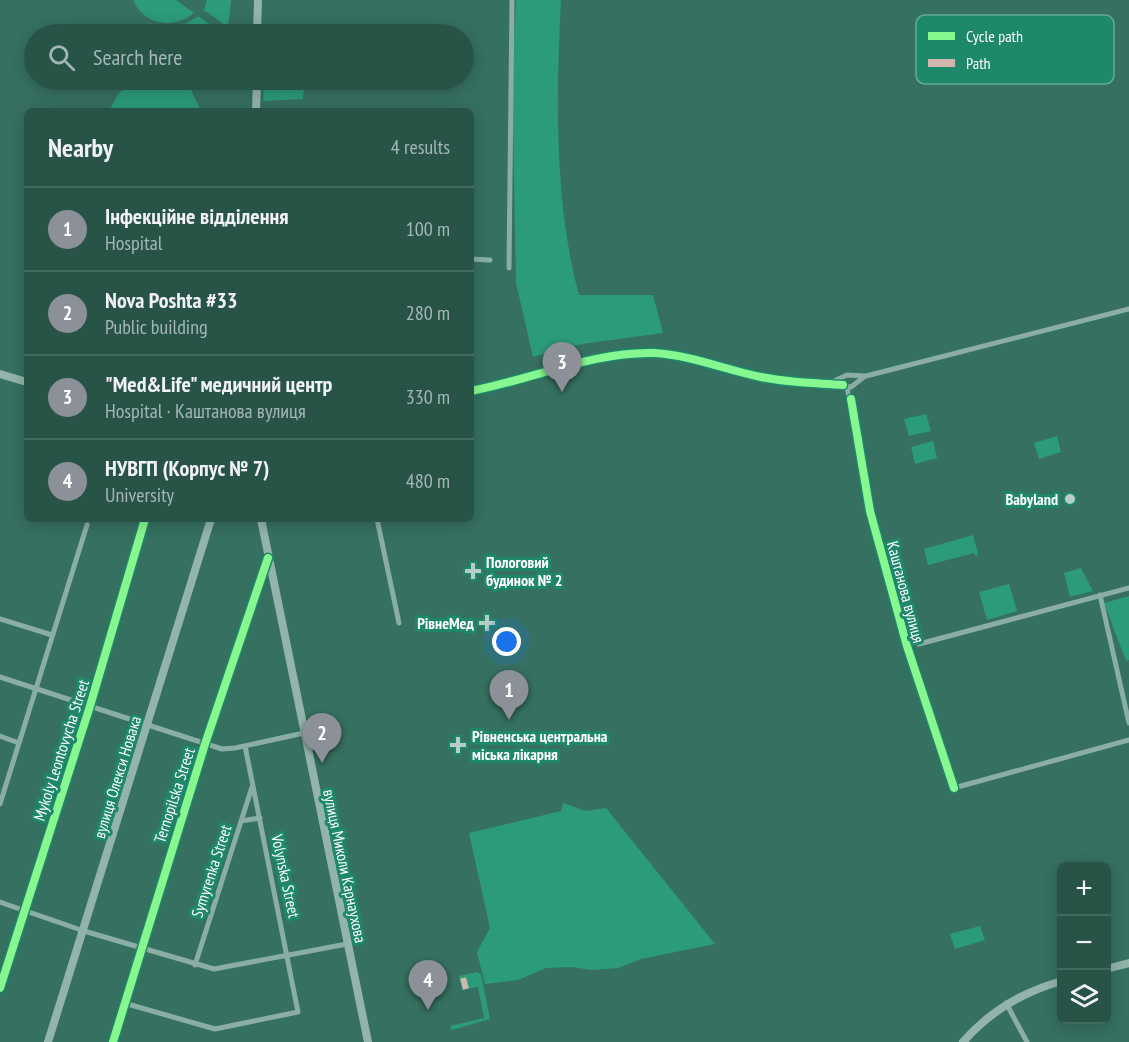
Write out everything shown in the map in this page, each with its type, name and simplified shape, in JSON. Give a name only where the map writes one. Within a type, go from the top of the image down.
[{"type":"main road","points":[[257,24],[258,0]]},
{"type":"main road","points":[[256,90],[256,108]]},
{"type":"main road","points":[[0,374],[24,381]]},
{"type":"main road","name":"вулиця Олекси Новака","points":[[48,1042],[210,522]]},
{"type":"main road","name":"вулиця Миколи Карнаухова","points":[[262,522],[368,1042]]},
{"type":"main road","points":[[1111,968],[1129,963]]},
{"type":"main road","points":[[963,1042],[1006,1003],[1024,993],[1057,983]]},
{"type":"street","points":[[509,268],[512,0]]},
{"type":"street","points":[[474,259],[490,260]]},
{"type":"street","points":[[474,390],[574,364],[632,354],[655,353],[699,361],[761,377],[809,384],[849,383],[866,376],[1129,309]]},
{"type":"street","name":"Каштанова вулиця","points":[[849,383],[870,511],[907,646],[954,788],[1129,740]]},
{"type":"street","name":"Mykoly Leontovycha Street","points":[[0,988],[90,706],[144,522]]},
{"type":"street","points":[[378,522],[399,623]]},
{"type":"street","points":[[0,804],[87,525]]},
{"type":"street","name":"Ternopilska Street","points":[[113,1042],[205,744],[268,558]]},
{"type":"street","points":[[919,644],[1129,588]]},
{"type":"street","points":[[1100,595],[1129,723]]},
{"type":"street","points":[[0,619],[52,636]]},
{"type":"street","points":[[0,677],[205,744],[229,749],[304,733]]},
{"type":"street","points":[[0,736],[19,743]]},
{"type":"street","name":"Volynska Street","points":[[124,1003],[215,1029],[298,1012],[245,746]]},
{"type":"street","name":"Symyrenka Street","points":[[195,965],[253,786]]},
{"type":"street","points":[[241,821],[260,818]]},
{"type":"street","points":[[0,902],[140,949],[195,965],[221,969],[347,944]]},
{"type":"street","points":[[1006,1003],[1027,1042]]},
{"type":"green space","points":[[133,0],[176,0],[194,13],[177,22],[160,22],[144,15]]},
{"type":"green space","points":[[207,0],[231,0],[228,24],[224,24],[204,10]]},
{"type":"green space","points":[[516,0],[561,0],[558,110],[561,186],[571,260],[579,295],[653,295],[663,333],[582,344],[533,357],[516,283],[512,80]]},
{"type":"green space","points":[[198,16],[209,24],[183,24]]},
{"type":"green space","points":[[123,90],[191,90],[200,108],[111,108]]},
{"type":"green space","points":[[264,90],[304,90],[303,99],[263,101]]},
{"type":"green space","points":[[926,414],[931,431],[909,436],[904,419]]},
{"type":"green space","points":[[1057,436],[1061,452],[1039,459],[1034,443]]},
{"type":"green space","points":[[933,441],[937,458],[915,464],[911,447]]},
{"type":"green space","points":[[973,535],[978,553],[976,557],[974,553],[928,565],[924,549]]},
{"type":"green space","points":[[1081,568],[1093,591],[1070,597],[1064,573]]},
{"type":"green space","points":[[1009,584],[1017,611],[987,620],[979,592]]},
{"type":"green space","points":[[1129,596],[1129,660],[1126,661],[1104,603]]},
{"type":"green space","points":[[563,803],[586,811],[606,808],[715,944],[641,959],[618,968],[592,970],[572,967],[546,968],[518,980],[485,984],[477,952],[490,928],[469,833],[561,811]]},
{"type":"green space","points":[[980,926],[985,940],[955,949],[950,934]]},
{"type":"green space","points":[[477,972],[481,975],[490,1019],[452,1030],[450,1026],[484,1018],[478,987],[462,990],[459,976]]},
{"type":"marked path","points":[[463,978],[466,989]]},
{"type":"cycle path","points":[[474,390],[585,361],[654,353],[668,354],[771,379],[843,385]]},
{"type":"cycle path","points":[[851,399],[870,511],[907,646],[954,788]]},
{"type":"cycle path","points":[[0,988],[90,706],[144,522]]},
{"type":"cycle path","points":[[113,1042],[205,744],[268,558]]},
{"type":"place","name":"\"Med&Life\" медичний центр","points":[[562,392]]},
{"type":"place","name":"Babyland","points":[[1070,499]]},
{"type":"place","name":"Пологовий будинок № 2","points":[[473,571]]},
{"type":"place","name":"РівнеМед","points":[[487,623]]},
{"type":"place","name":"Інфекційне відділення","points":[[509,720]]},
{"type":"place","name":"Рівненська центральна міська лікарня","points":[[458,745]]},
{"type":"place","name":"Nova Poshta #33","points":[[322,763]]},
{"type":"place","name":"НУВГП (Корпус № 7)","points":[[428,1010]]}]
